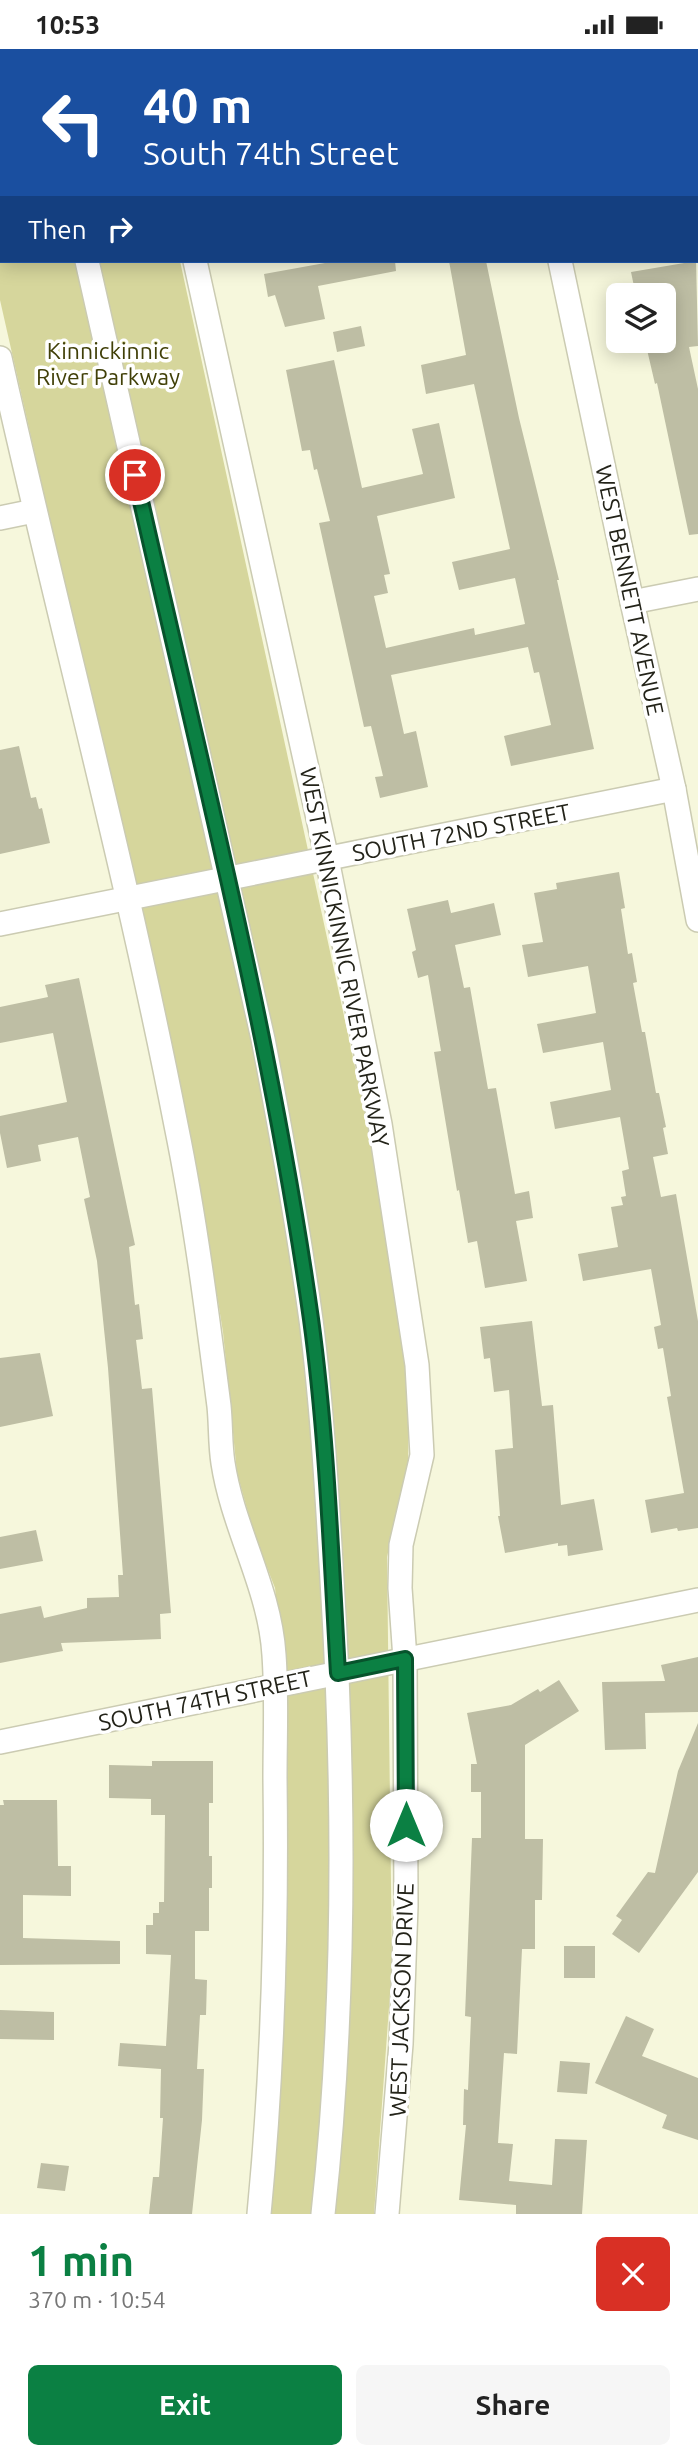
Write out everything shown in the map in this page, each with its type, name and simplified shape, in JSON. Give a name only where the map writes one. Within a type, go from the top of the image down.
[{"type":"street","points":[[87,263],[263,1039],[284,1147],[311,1322],[325,1453],[338,1673],[342,1849],[334,2077],[323,2214]]},
{"type":"street","name":"WEST KINNICKINNIC RIVER PARKWAY","points":[[195,263],[327,859],[380,1124],[417,1365],[422,1455],[401,1545],[400,1588],[405,1659]]},
{"type":"street","name":"WEST BENNETT AVENUE","points":[[560,263],[674,789],[698,920]]},
{"type":"street","points":[[0,358],[34,511],[128,899],[177,1126],[207,1315],[227,1486],[269,1618],[274,1654],[276,1852],[273,2009],[259,2214]]},
{"type":"street","points":[[0,518],[34,511]]},
{"type":"street","points":[[632,602],[698,589]]},
{"type":"street","name":"SOUTH 72ND STREET","points":[[0,924],[674,789]]},
{"type":"street","name":"SOUTH 74TH STREET","points":[[0,1742],[698,1600]]},
{"type":"street","name":"WEST JACKSON DRIVE","points":[[387,2214],[401,2044],[406,1906],[405,1659]]},
{"type":"green space","name":"Kinnickinnic River Parkway","points":[[0,263],[180,263],[389,1223],[409,1399],[408,1467],[387,1557],[392,1966],[374,2214],[269,2214],[279,2091],[288,1707],[275,1588],[254,1534],[237,1473],[223,1332],[196,1167],[0,300]]},
{"type":"building","points":[[325,263],[395,263],[396,271],[318,286],[325,319],[285,327],[275,295],[268,297],[264,274]]},
{"type":"building","points":[[449,263],[486,263],[519,418],[559,580],[594,749],[511,766],[504,736],[551,725],[539,672],[534,673],[528,647],[391,675],[404,734],[416,731],[428,787],[380,798],[375,777],[383,776],[371,726],[364,727],[319,523],[330,521],[310,450],[302,451],[286,370],[334,360],[362,488],[423,474],[412,429],[439,423],[455,498],[377,516],[390,574],[384,575],[388,593],[374,596],[386,648],[474,628],[475,635],[525,624],[515,578],[459,590],[452,562],[510,549],[474,384],[426,394],[421,365],[466,355]]},
{"type":"building","points":[[696,263],[698,346],[689,347],[698,389],[698,534],[689,535],[657,383],[655,384],[648,353],[676,353],[676,283],[633,283],[631,272]]},
{"type":"building","points":[[361,326],[365,346],[337,352],[333,332]]},
{"type":"building","points":[[19,746],[31,798],[36,797],[39,809],[42,808],[50,843],[0,854],[0,750]]},
{"type":"building","points":[[619,872],[625,908],[621,909],[628,954],[632,953],[637,982],[633,983],[642,1032],[645,1032],[656,1093],[659,1093],[666,1127],[663,1128],[668,1154],[653,1157],[661,1197],[676,1194],[698,1321],[698,1528],[678,1531],[677,1528],[651,1533],[645,1500],[684,1493],[667,1397],[671,1396],[663,1348],[658,1349],[654,1327],[661,1325],[651,1269],[583,1281],[578,1254],[618,1247],[611,1207],[623,1205],[621,1197],[626,1196],[622,1171],[629,1169],[620,1117],[555,1129],[550,1102],[611,1090],[603,1042],[543,1053],[537,1024],[596,1013],[588,966],[528,977],[522,945],[543,942],[534,893],[557,889],[556,883]]},
{"type":"building","points":[[448,900],[451,913],[494,903],[501,935],[455,945],[464,988],[470,987],[488,1089],[496,1088],[515,1194],[529,1191],[533,1218],[516,1221],[527,1281],[485,1288],[477,1241],[468,1243],[459,1190],[457,1191],[434,1052],[441,1051],[428,975],[418,978],[412,952],[416,950],[407,909]]},
{"type":"building","points":[[79,978],[135,1245],[129,1247],[135,1305],[139,1304],[143,1339],[136,1340],[142,1389],[152,1388],[171,1613],[160,1614],[161,1639],[61,1643],[63,1651],[0,1663],[0,1614],[41,1606],[44,1618],[87,1608],[87,1598],[119,1597],[118,1575],[123,1575],[108,1368],[97,1261],[84,1199],[90,1197],[78,1137],[38,1145],[41,1161],[7,1168],[0,1133],[0,1116],[67,1102],[53,1033],[0,1043],[0,1007],[48,997],[45,985]]},
{"type":"building","points":[[532,1321],[542,1406],[553,1405],[561,1505],[594,1499],[603,1550],[568,1556],[567,1545],[558,1546],[558,1543],[505,1553],[498,1516],[495,1450],[513,1448],[509,1390],[494,1392],[490,1358],[484,1359],[480,1327]]},
{"type":"building","points":[[40,1353],[53,1416],[0,1427],[0,1358]]},
{"type":"building","points":[[36,1530],[43,1561],[0,1569],[0,1537]]},
{"type":"building","points":[[698,1657],[698,1712],[645,1713],[646,1749],[605,1750],[602,1682],[665,1681],[661,1665]]},
{"type":"building","points":[[559,1680],[579,1711],[525,1745],[525,1839],[543,1839],[542,1900],[535,1900],[535,1949],[522,1949],[517,2054],[504,2053],[498,2143],[513,2144],[509,2181],[552,2185],[555,2139],[587,2140],[582,2214],[516,2214],[516,2205],[459,2200],[466,2125],[463,2125],[464,2089],[468,2090],[471,2017],[465,2016],[472,1838],[481,1838],[481,1792],[471,1792],[471,1764],[477,1764],[467,1713],[511,1705]]},
{"type":"building","points":[[698,1723],[698,1872],[639,1953],[612,1934],[622,1920],[616,1916],[648,1872],[655,1873],[678,1771]]},
{"type":"building","points":[[152,1761],[213,1761],[213,1803],[209,1803],[212,1888],[209,1888],[209,1931],[195,1931],[195,1979],[207,1980],[206,2015],[200,2015],[197,2069],[204,2069],[202,2120],[192,2214],[149,2214],[153,2177],[159,2177],[163,2118],[160,2118],[161,2069],[118,2066],[120,2043],[166,2046],[171,1955],[146,1954],[146,1925],[153,1925],[153,1913],[159,1913],[159,1902],[164,1902],[165,1815],[151,1815],[151,1799],[109,1798],[109,1765],[152,1766]]},
{"type":"building","points":[[3,1800],[57,1800],[58,1866],[71,1866],[71,1896],[23,1895],[23,1938],[120,1941],[120,1964],[0,1965],[0,1805],[4,1805]]},
{"type":"building","points":[[564,1946],[595,1946],[595,1978],[564,1978]]},
{"type":"building","points":[[0,2010],[54,2012],[54,2040],[0,2039]]},
{"type":"building","points":[[626,2016],[654,2029],[642,2056],[698,2078],[698,2140],[662,2128],[667,2115],[595,2083]]},
{"type":"building","points":[[560,2061],[590,2063],[587,2094],[557,2092]]},
{"type":"building","points":[[41,2163],[69,2166],[65,2191],[37,2188]]},
{"type":"route","points":[[135,475],[250,979],[284,1147],[311,1322],[325,1453],[338,1673],[405,1659],[406,1825]]}]
